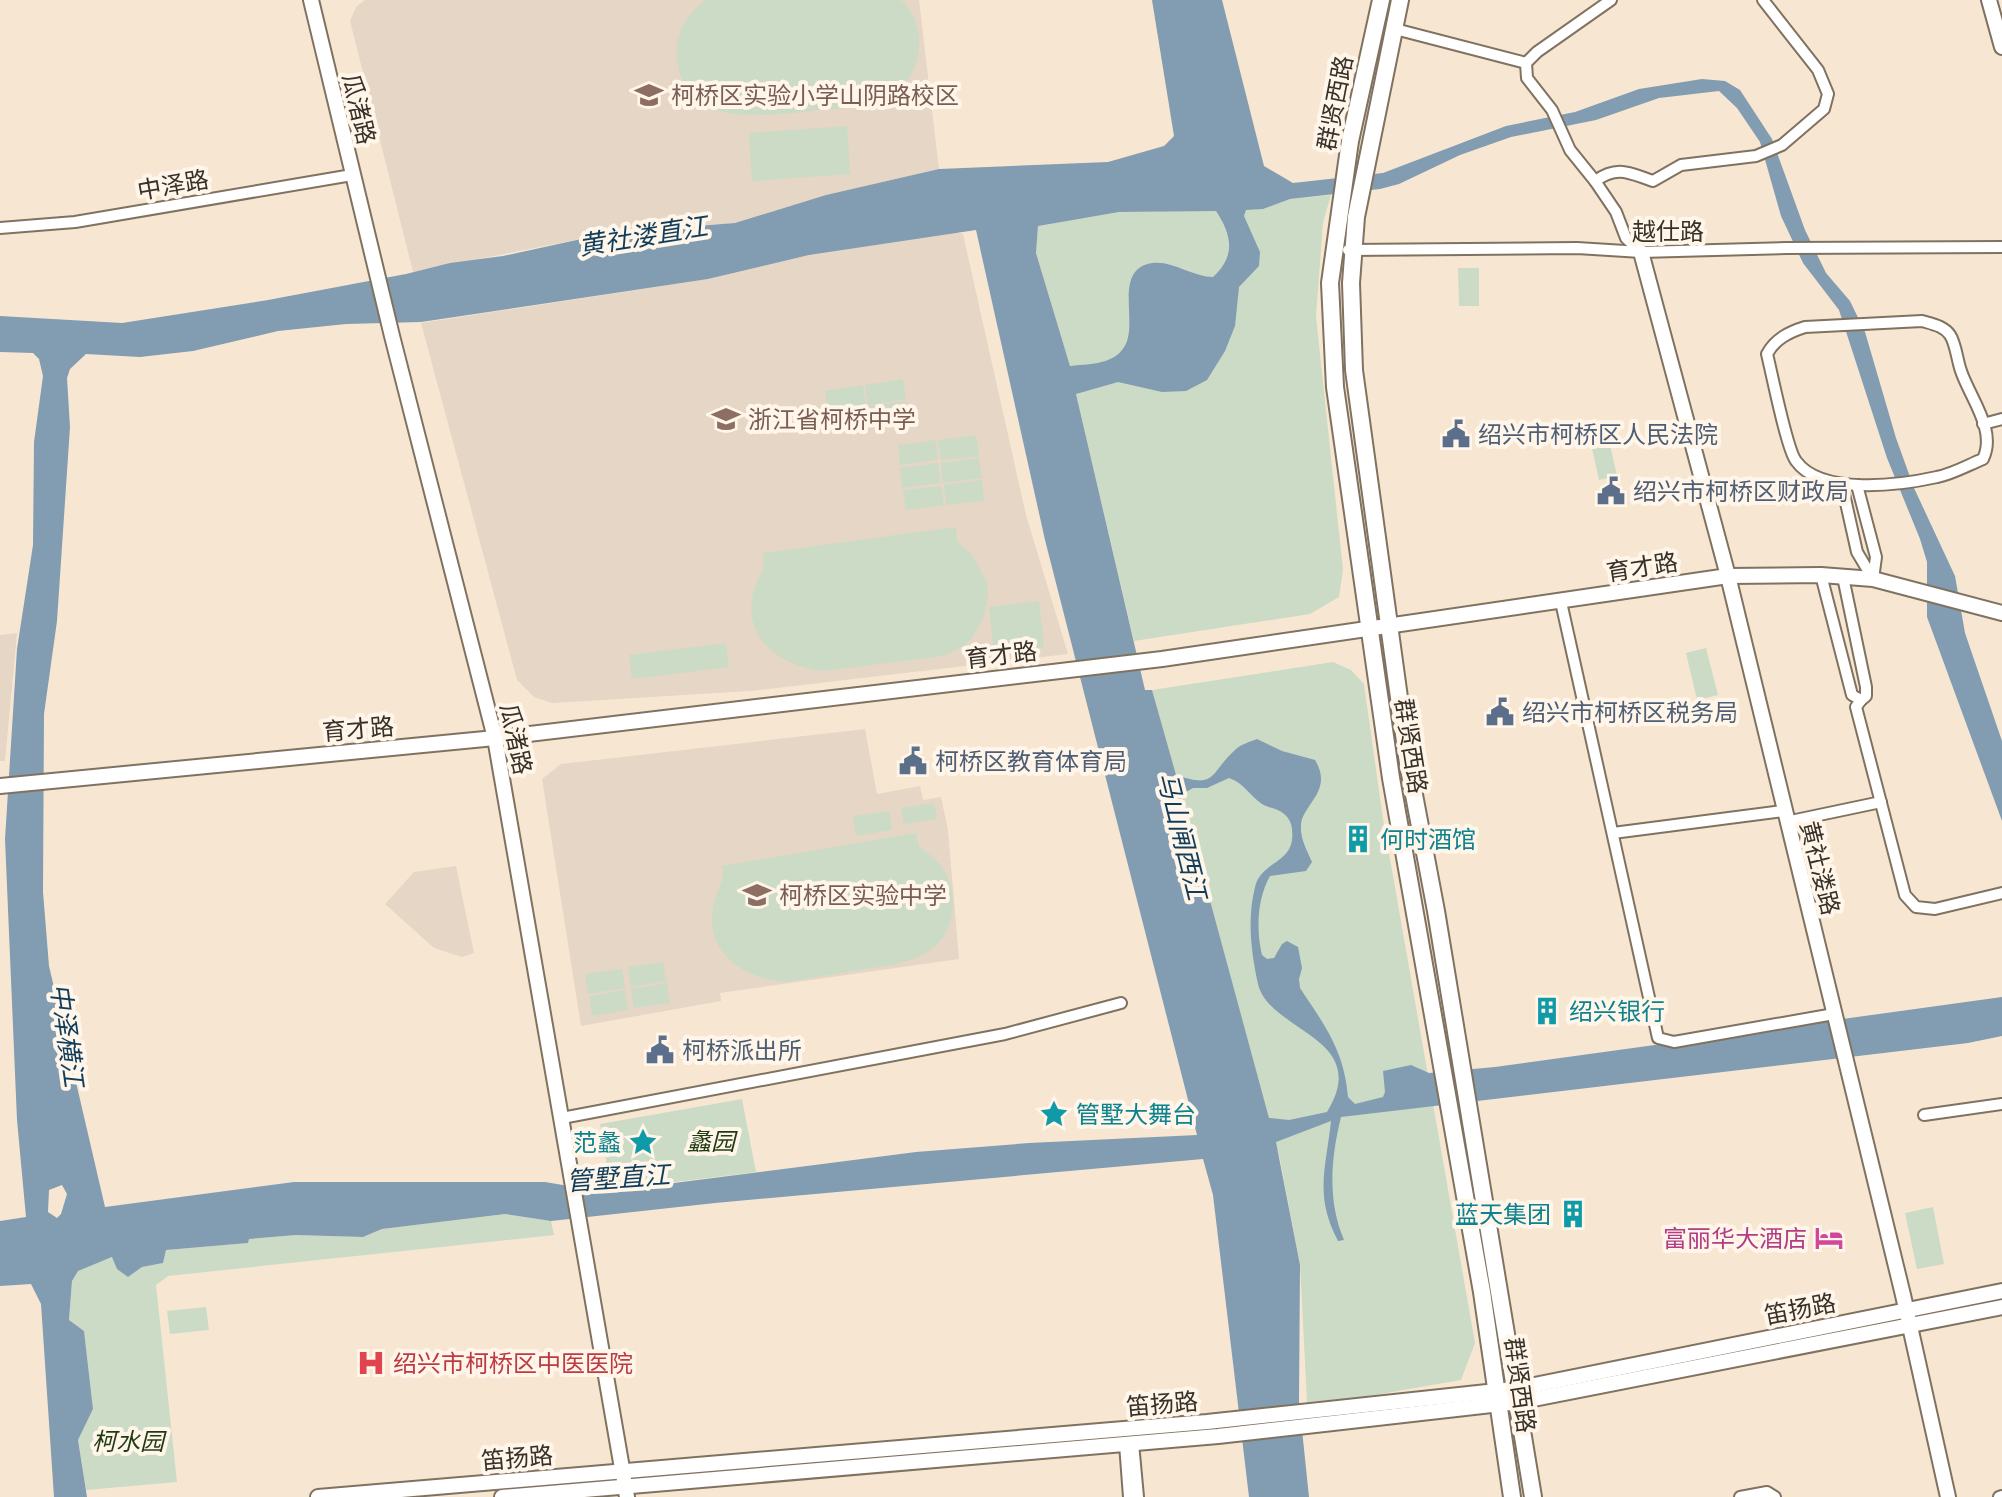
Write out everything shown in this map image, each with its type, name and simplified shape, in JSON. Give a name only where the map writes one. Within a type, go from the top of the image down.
[{"type":"main road","name":"群贤西路","points":[[1381,0],[1350,141],[1334,249],[1330,283],[1335,387],[1391,778],[1443,1069],[1512,1497]]},
{"type":"main road","name":"群贤西路","points":[[1400,0],[1365,171],[1354,250],[1351,283],[1354,370],[1408,763],[1533,1497]]},
{"type":"street","name":"瓜渚路","points":[[311,0],[372,258],[495,738],[625,1485]]},
{"type":"street","points":[[1611,0],[1537,52],[1526,63],[1527,78],[1552,110],[1570,150],[1616,212],[1626,238],[1641,252]]},
{"type":"street","points":[[1595,181],[1604,175],[1624,170],[1653,181],[1681,165],[1756,156],[1782,145],[1824,109],[1828,94],[1818,70],[1763,0]]},
{"type":"street","points":[[1989,0],[2002,47]]},
{"type":"street","points":[[1395,29],[1526,63]]},
{"type":"street","name":"中泽路","points":[[0,228],[75,222],[352,175]]},
{"type":"street","name":"越仕路","points":[[1334,249],[1577,248],[1641,252],[1820,247],[2002,247]]},
{"type":"street","name":"黄社溇路","points":[[1641,252],[1728,576],[1906,1310],[1948,1497]]},
{"type":"street","points":[[1922,321],[1940,327],[1951,336],[1962,374],[1983,424],[1988,448],[1983,459],[1940,477],[1842,485],[1808,473],[1794,460],[1767,354],[1772,345],[1792,331],[1805,327],[1922,321]]},
{"type":"street","points":[[1983,424],[2002,419]]},
{"type":"street","points":[[1842,485],[1857,552],[1873,579]]},
{"type":"street","points":[[1857,485],[1876,557],[1873,579]]},
{"type":"street","points":[[1821,575],[1852,695],[1861,700]]},
{"type":"street","name":"育才路","points":[[1,786],[495,738],[1162,659],[1728,576],[1821,575],[1873,579],[2002,613]]},
{"type":"street","points":[[1843,577],[1866,687],[1866,696],[1856,707],[1905,895],[1916,907],[1935,909],[2002,893]]},
{"type":"street","points":[[1561,602],[1658,1038],[1674,1042],[1834,1016]]},
{"type":"street","points":[[1613,833],[1785,817],[1881,802]]},
{"type":"street","points":[[562,1118],[1005,1034],[1121,1003]]},
{"type":"street","points":[[1924,1115],[2002,1104]]},
{"type":"street","name":"笛扬路","points":[[1516,1395],[2002,1291]]},
{"type":"street","name":"笛扬路","points":[[502,1497],[1217,1429],[1497,1398],[1910,1327],[2002,1307]]},
{"type":"street","name":"笛扬路","points":[[318,1497],[625,1485],[1129,1443],[1217,1429]]},
{"type":"street","points":[[1129,1443],[1129,1497]]},
{"type":"street","points":[[1129,1443],[1138,1497]]},
{"type":"street","points":[[1740,1497],[1767,1492],[1775,1497]]},
{"type":"shaded area","name":"柯桥区实验小学山阴路校区","points":[[365,0],[919,0],[939,169],[826,195],[735,223],[672,228],[647,234],[595,236],[413,272],[350,21],[356,7]]},
{"type":"shaded area","name":"浙江省柯桥中学","points":[[954,232],[963,234],[1026,515],[1068,654],[751,691],[552,703],[534,697],[517,680],[421,323],[708,279],[809,255]]},
{"type":"shaded area","points":[[17,633],[5,761],[0,761],[0,635]]},
{"type":"shaded area","name":"柯桥区实验中学","points":[[865,729],[877,794],[920,786],[923,800],[941,797],[948,830],[959,959],[720,993],[721,1001],[581,1026],[542,779],[561,764]]},
{"type":"shaded area","points":[[456,866],[474,953],[462,957],[434,948],[385,904],[414,872]]},
{"type":"green space","points":[[706,0],[901,0],[916,23],[919,50],[916,64],[902,87],[891,96],[866,106],[754,115],[732,114],[712,108],[695,98],[683,81],[677,57],[678,40],[684,25],[693,11]]},
{"type":"green space","points":[[847,126],[850,174],[752,181],[749,133]]},
{"type":"green space","points":[[1331,195],[1323,223],[1316,316],[1343,570],[1339,597],[1310,614],[1134,641],[1067,356],[1036,253],[1038,225],[1119,212],[1263,209],[1290,199]]},
{"type":"green space","points":[[1458,268],[1479,268],[1479,306],[1459,306]]},
{"type":"green space","points":[[903,379],[906,399],[868,405],[865,385]]},
{"type":"green space","points":[[863,385],[866,405],[828,410],[825,391]]},
{"type":"green space","points":[[906,401],[909,421],[871,426],[868,406]]},
{"type":"green space","points":[[866,407],[869,427],[831,432],[828,412]]},
{"type":"green space","points":[[976,435],[979,456],[941,460],[938,440]]},
{"type":"green space","points":[[936,440],[938,460],[900,465],[898,445]]},
{"type":"green space","points":[[1609,440],[1617,476],[1599,480],[1591,444]]},
{"type":"green space","points":[[979,458],[982,478],[943,483],[941,463]]},
{"type":"green space","points":[[938,463],[941,483],[902,488],[900,468]]},
{"type":"green space","points":[[982,480],[984,501],[946,505],[944,485]]},
{"type":"green space","points":[[941,486],[944,505],[906,510],[903,490]]},
{"type":"green space","points":[[956,527],[957,541],[973,556],[987,583],[988,594],[984,618],[964,646],[943,656],[824,671],[794,664],[769,649],[760,638],[751,610],[763,565],[763,553]]},
{"type":"green space","points":[[1039,601],[1044,647],[994,653],[989,607]]},
{"type":"green space","points":[[726,643],[729,667],[632,679],[629,655]]},
{"type":"green space","points":[[1706,648],[1718,695],[1697,700],[1686,653]]},
{"type":"green space","points":[[1333,662],[1351,670],[1364,684],[1383,819],[1475,1343],[1461,1380],[1363,1397],[1307,1402],[1300,1265],[1280,1159],[1152,690]]},
{"type":"green space","points":[[934,803],[937,819],[904,824],[901,808]]},
{"type":"green space","points":[[889,811],[892,830],[856,836],[853,816]]},
{"type":"green space","points":[[916,833],[919,847],[939,863],[948,876],[953,901],[951,920],[944,935],[923,955],[893,964],[787,982],[744,970],[722,951],[712,924],[722,866]]},
{"type":"green space","points":[[663,962],[666,981],[631,987],[628,967]]},
{"type":"green space","points":[[622,969],[625,988],[588,994],[585,974]]},
{"type":"green space","points":[[667,983],[670,1003],[634,1008],[631,989]]},
{"type":"green space","points":[[625,990],[628,1010],[592,1016],[589,996]]},
{"type":"green space","name":"蠡园","points":[[742,1099],[756,1172],[611,1190],[600,1124]]},
{"type":"green space","points":[[1933,1207],[1944,1264],[1917,1269],[1905,1213]]},
{"type":"green space","name":"柯水园","points":[[505,1214],[551,1221],[554,1235],[168,1276],[156,1285],[177,1482],[86,1490],[78,1440],[93,1409],[84,1331],[69,1320],[72,1281],[77,1271],[113,1257],[128,1277],[142,1267],[163,1263],[166,1250],[248,1243],[248,1239],[296,1235],[363,1237],[382,1229]]},
{"type":"green space","points":[[206,1307],[209,1330],[170,1334],[167,1311]]},
{"type":"water","points":[[1152,0],[1222,0],[1264,166],[1293,183],[1383,173],[1506,126],[1575,112],[1639,89],[1702,79],[1725,81],[1740,90],[1772,139],[1805,230],[1826,273],[1850,301],[1865,332],[1914,488],[1955,576],[1965,633],[2002,741],[2002,821],[1927,617],[1927,562],[1887,458],[1839,310],[1803,263],[1781,216],[1760,142],[1737,108],[1719,91],[1659,98],[1596,120],[1511,137],[1380,189],[1290,199],[1263,209],[1246,210],[1244,216],[1260,252],[1259,266],[1239,287],[1235,326],[1225,351],[1207,380],[1186,391],[1162,392],[1118,382],[1076,394],[1145,690],[1152,690],[1176,775],[1206,780],[1236,749],[1257,739],[1282,751],[1315,760],[1320,771],[1319,789],[1301,825],[1312,862],[1306,871],[1270,876],[1260,905],[1259,935],[1262,955],[1267,959],[1274,958],[1287,941],[1298,947],[1302,968],[1300,988],[1338,1052],[1348,1097],[1355,1104],[1383,1097],[1383,1071],[1411,1065],[1429,1073],[1495,1067],[2002,997],[2002,1036],[1968,1043],[1341,1117],[1332,1179],[1335,1210],[1344,1240],[1338,1241],[1326,1210],[1324,1195],[1331,1121],[1276,1142],[1300,1265],[1299,1401],[1309,1497],[1249,1497],[1213,1195],[1203,1159],[551,1221],[505,1214],[382,1229],[363,1237],[296,1235],[249,1239],[248,1243],[166,1250],[163,1263],[142,1267],[128,1277],[117,1269],[112,1257],[78,1271],[72,1281],[69,1320],[84,1331],[93,1409],[78,1440],[87,1497],[54,1497],[41,1304],[31,1284],[0,1286],[0,1221],[26,1217],[17,1120],[5,839],[17,649],[33,545],[34,442],[43,376],[39,359],[33,353],[0,352],[0,316],[122,323],[268,300],[595,236],[647,234],[672,228],[735,223],[826,195],[939,169],[1108,162],[1164,146],[1174,136]],"holes":[[[1216,211],[1226,228],[1228,253],[1213,277],[1160,263],[1139,268],[1132,276],[1129,288],[1129,328],[1122,350],[1105,361],[1070,366],[1036,253],[1038,226],[1119,212]],[[976,230],[1045,540],[1197,1135],[916,1152],[604,1192],[545,1182],[294,1182],[105,1207],[49,966],[43,892],[44,714],[57,621],[70,427],[67,378],[70,369],[86,354],[140,357],[193,351],[278,331],[346,324],[421,322],[708,279],[809,255]],[[1229,778],[1262,804],[1282,812],[1291,823],[1289,849],[1264,871],[1255,887],[1251,911],[1252,948],[1258,984],[1266,1000],[1328,1051],[1337,1067],[1338,1087],[1327,1112],[1289,1120],[1269,1118],[1183,801],[1186,792],[1193,788],[1207,788]],[[62,1185],[67,1194],[57,1218],[48,1212],[49,1190]]]},
{"type":"place","name":"柯桥区实验小学山阴路校区","points":[[649,95]]},
{"type":"place","name":"浙江省柯桥中学","points":[[726,419]]},
{"type":"place","name":"绍兴市柯桥区人民法院","points":[[1456,434]]},
{"type":"place","name":"绍兴市柯桥区财政局","points":[[1611,491]]},
{"type":"place","name":"绍兴市柯桥区税务局","points":[[1500,712]]},
{"type":"place","name":"柯桥区教育体育局","points":[[913,761]]},
{"type":"place","name":"何时酒馆","points":[[1358,839]]},
{"type":"place","name":"柯桥区实验中学","points":[[757,895]]},
{"type":"place","name":"绍兴银行","points":[[1547,1011]]},
{"type":"place","name":"柯桥派出所","points":[[660,1050]]},
{"type":"place","name":"管墅大舞台","points":[[1054,1114]]},
{"type":"place","name":"范蠡","points":[[643,1142]]},
{"type":"place","name":"蓝天集团","points":[[1573,1214]]},
{"type":"place","name":"富丽华大酒店","points":[[1829,1238]]},
{"type":"place","name":"绍兴市柯桥区中医医院","points":[[371,1363]]},
{"type":"water label","name":"黄社溇直江","points":[[643,236]]},
{"type":"water label","name":"马山闸西江","points":[[1182,836]]},
{"type":"water label","name":"中泽横江","points":[[67,1035]]},
{"type":"water label","name":"管墅直江","points":[[618,1178]]}]
